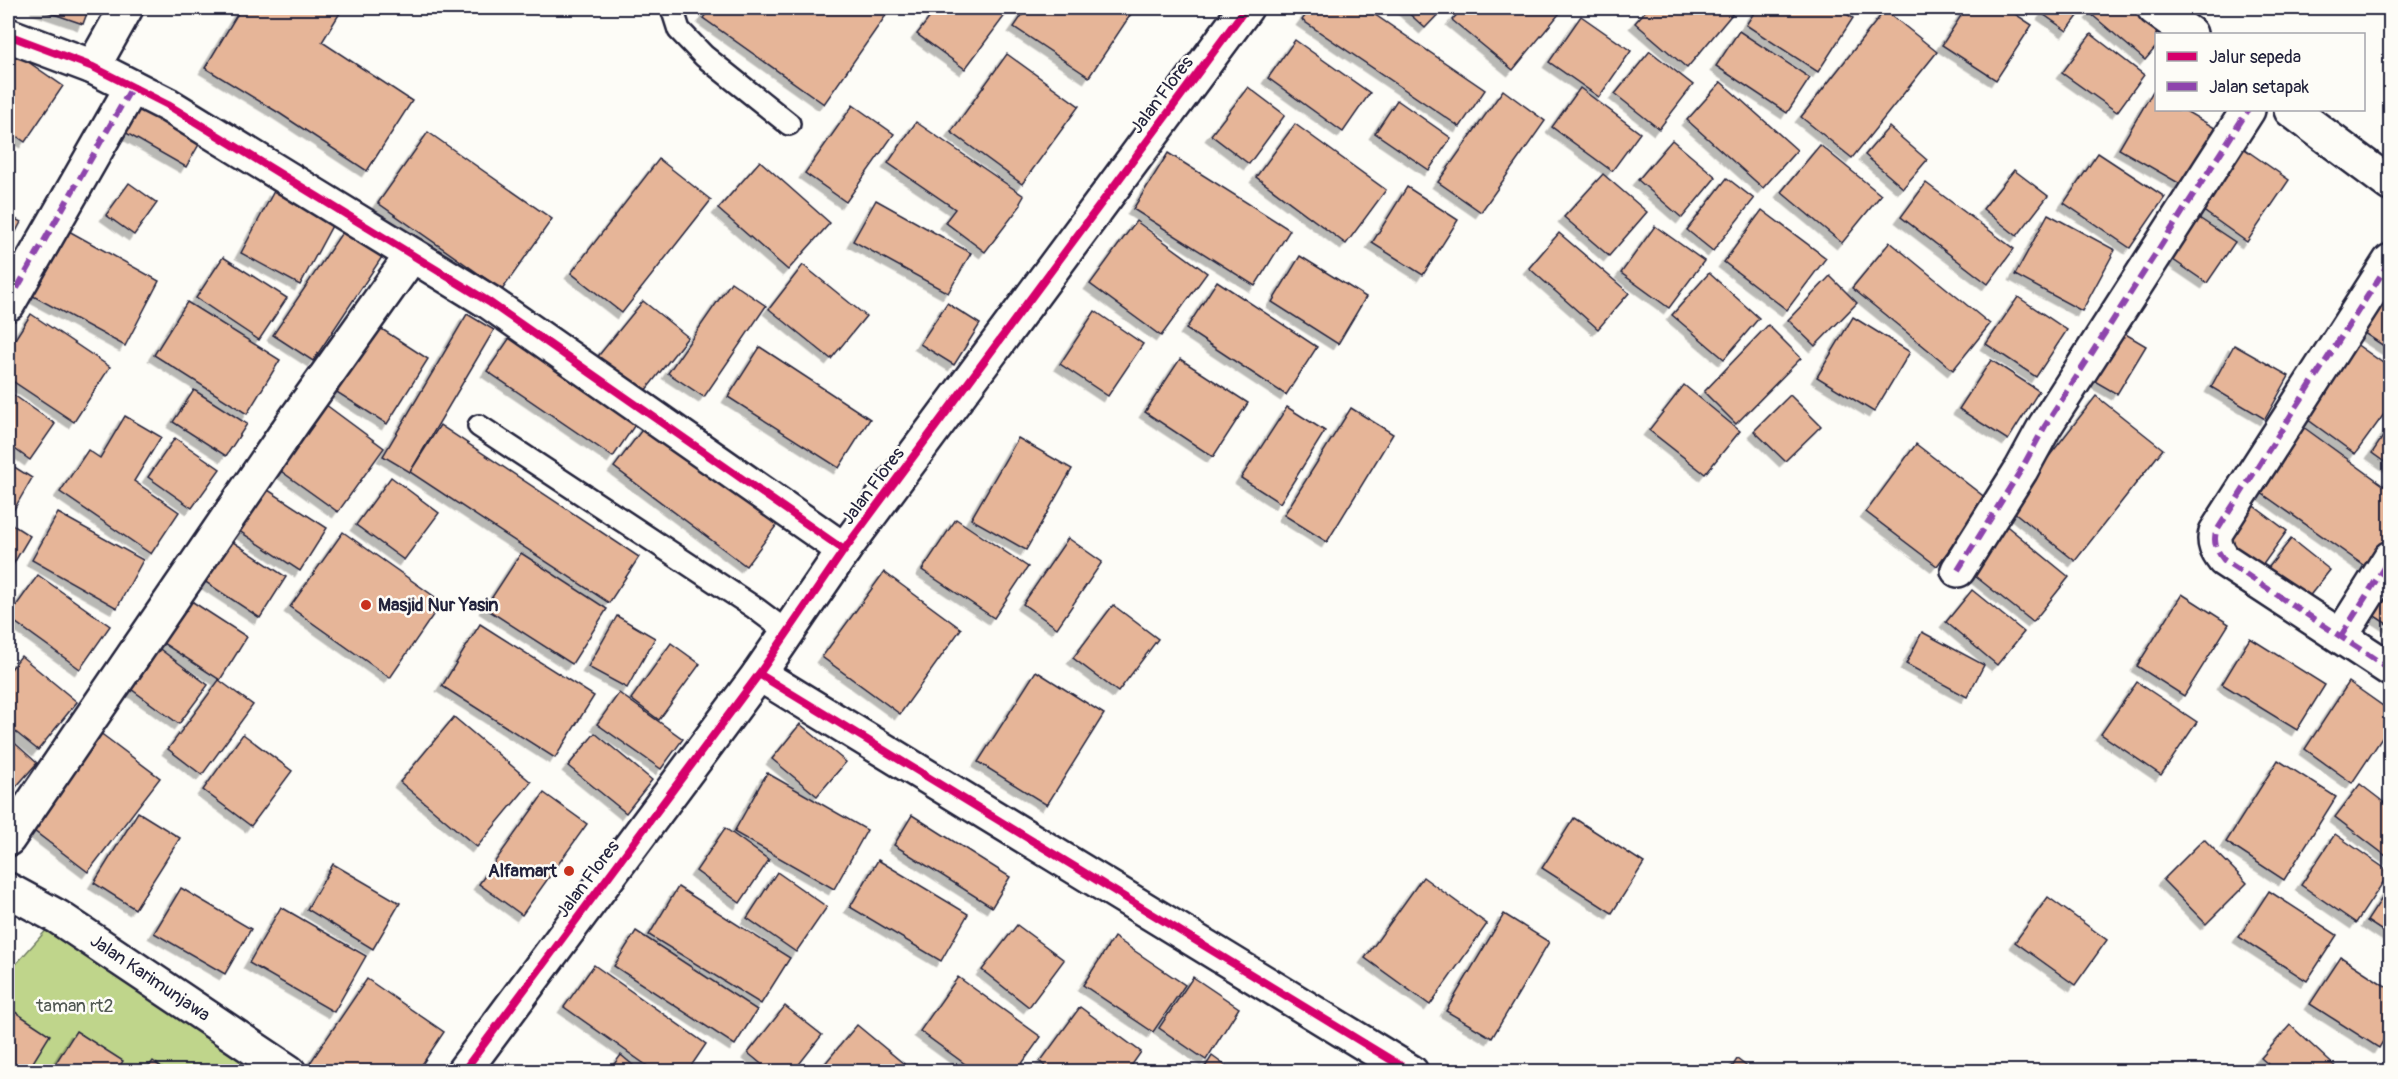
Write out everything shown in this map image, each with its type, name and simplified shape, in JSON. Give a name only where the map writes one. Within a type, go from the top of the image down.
[{"type":"street","points":[[93,67],[126,8]]},
{"type":"street","name":"Jalan Flores","points":[[463,1071],[759,674],[844,550],[1246,8]]},
{"type":"street","points":[[2154,8],[2189,33]]},
{"type":"street","points":[[8,35],[93,67],[168,105],[489,302],[844,550]]},
{"type":"street","points":[[8,304],[132,87]]},
{"type":"street","points":[[1959,570],[2021,470],[2045,426],[2247,111]]},
{"type":"street","points":[[2292,111],[2391,184]]},
{"type":"street","points":[[8,838],[294,421],[412,255]]},
{"type":"street","points":[[2391,261],[2216,532],[2215,538],[2216,550],[2224,560],[2391,669]]},
{"type":"street","points":[[2341,636],[2391,558]]},
{"type":"street","points":[[759,674],[1410,1071]]},
{"type":"street","name":"Jalan Karimunjawa","points":[[8,890],[58,917],[290,1071]]},
{"type":"lane","points":[[672,8],[679,30],[704,56],[789,124]]},
{"type":"lane","points":[[479,426],[788,632]]},
{"type":"green space","name":"taman rt2","points":[[58,917],[289,1072],[8,1072],[8,973]]},
{"type":"building","points":[[36,8],[89,8],[83,24]]},
{"type":"building","points":[[241,8],[343,8],[322,42],[412,101],[367,171],[205,68]]},
{"type":"building","points":[[711,8],[891,8],[824,104],[703,18]]},
{"type":"building","points":[[937,8],[997,8],[1006,14],[965,69],[917,34]]},
{"type":"building","points":[[1027,8],[1135,8],[1089,77],[1014,27]]},
{"type":"building","points":[[1311,8],[1365,8],[1485,90],[1460,127],[1302,20]]},
{"type":"building","points":[[1403,8],[1444,8],[1425,28]]},
{"type":"building","points":[[1463,8],[1564,8],[1513,70],[1452,20]]},
{"type":"building","points":[[1648,8],[1727,8],[1733,13],[1687,68],[1635,23]]},
{"type":"building","points":[[1757,8],[1837,8],[1853,18],[1818,72],[1746,25]]},
{"type":"building","points":[[1966,8],[2006,8],[2032,25],[1996,80],[1942,45]]},
{"type":"building","points":[[2048,8],[2084,8],[2067,31],[2043,14]]},
{"type":"building","points":[[2096,8],[2136,8],[2166,33],[2155,33],[2155,48],[2145,60],[2091,14]]},
{"type":"building","points":[[1885,10],[1937,52],[1852,158],[1801,117]]},
{"type":"building","points":[[1581,16],[1631,51],[1599,97],[1549,62]]},
{"type":"building","points":[[1739,31],[1810,78],[1787,113],[1716,66]]},
{"type":"building","points":[[2091,34],[2144,75],[2117,112],[2062,73]]},
{"type":"building","points":[[1295,40],[1370,93],[1343,132],[1268,78]]},
{"type":"building","points":[[8,48],[63,86],[25,142],[8,130]]},
{"type":"building","points":[[1650,51],[1693,85],[1659,129],[1615,94]]},
{"type":"building","points":[[1007,54],[1079,106],[1022,184],[951,132]]},
{"type":"building","points":[[1721,82],[1797,150],[1763,188],[1687,120]]},
{"type":"building","points":[[1248,87],[1285,115],[1249,164],[1211,135]]},
{"type":"building","points":[[1580,88],[1640,133],[1612,171],[1552,127]]},
{"type":"building","points":[[1503,90],[1545,121],[1481,212],[1438,182]]},
{"type":"building","points":[[2153,91],[2155,92],[2155,111],[2186,111],[2215,128],[2182,185],[2119,149]]},
{"type":"building","points":[[133,92],[205,134],[186,167],[114,126]]},
{"type":"building","points":[[1397,100],[1451,138],[1429,170],[1375,133]]},
{"type":"building","points":[[853,105],[894,134],[846,202],[805,173]]},
{"type":"building","points":[[916,122],[1024,196],[1021,205],[985,252],[945,222],[955,209],[888,163]]},
{"type":"building","points":[[1295,124],[1386,190],[1346,244],[1256,177]]},
{"type":"building","points":[[1889,127],[1927,160],[1903,188],[1865,155]]},
{"type":"building","points":[[428,132],[552,219],[502,290],[378,203]]},
{"type":"building","points":[[1672,140],[1716,177],[1682,218],[1638,180]]},
{"type":"building","points":[[2233,141],[2289,180],[2247,242],[2191,202]]},
{"type":"building","points":[[1820,145],[1881,195],[1842,243],[1781,192]]},
{"type":"building","points":[[1168,153],[1290,230],[1255,286],[1133,209]]},
{"type":"building","points":[[2098,153],[2165,197],[2130,248],[2064,203]]},
{"type":"building","points":[[659,159],[711,200],[622,313],[571,273]]},
{"type":"building","points":[[760,161],[830,223],[788,270],[718,209]]},
{"type":"building","points":[[2014,170],[2048,196],[2017,236],[1983,209]]},
{"type":"building","points":[[1603,174],[1647,212],[1609,256],[1564,217]]},
{"type":"building","points":[[1727,178],[1754,199],[1713,251],[1687,230]]},
{"type":"building","points":[[129,183],[157,203],[134,235],[106,215]]},
{"type":"building","points":[[1926,183],[2014,249],[1988,284],[1901,217]]},
{"type":"building","points":[[1407,187],[1458,220],[1423,275],[1372,243]]},
{"type":"building","points":[[274,191],[334,222],[300,285],[241,253]]},
{"type":"building","points":[[876,200],[971,253],[948,293],[853,241]]},
{"type":"building","points":[[1762,210],[1826,258],[1787,310],[1724,262]]},
{"type":"building","points":[[2187,210],[2235,242],[2207,283],[2160,251]]},
{"type":"building","points":[[2048,214],[2115,250],[2082,311],[2015,275]]},
{"type":"building","points":[[8,215],[21,222],[8,247]]},
{"type":"building","points":[[1136,221],[1207,273],[1161,336],[1090,284]]},
{"type":"building","points":[[58,225],[159,281],[125,346],[22,290]]},
{"type":"building","points":[[1655,226],[1704,261],[1669,308],[1621,273]]},
{"type":"building","points":[[343,231],[382,257],[313,361],[273,335]]},
{"type":"building","points":[[1559,233],[1629,293],[1598,329],[1529,268]]},
{"type":"building","points":[[1890,242],[1990,324],[1953,370],[1852,288]]},
{"type":"building","points":[[1300,256],[1366,297],[1338,344],[1272,302]]},
{"type":"building","points":[[223,257],[287,298],[259,340],[196,298]]},
{"type":"building","points":[[803,265],[866,316],[831,359],[769,309]]},
{"type":"building","points":[[2390,271],[2390,350],[2355,327]]},
{"type":"building","points":[[1709,273],[1759,318],[1724,359],[1672,315]]},
{"type":"building","points":[[1830,276],[1857,303],[1815,346],[1788,320]]},
{"type":"building","points":[[1217,281],[1317,347],[1286,395],[1186,329]]},
{"type":"building","points":[[731,282],[766,306],[704,397],[668,373]]},
{"type":"building","points":[[2018,297],[2067,330],[2036,377],[1986,344]]},
{"type":"building","points":[[643,301],[688,337],[641,396],[595,360]]},
{"type":"building","points":[[187,302],[280,360],[247,414],[154,355]]},
{"type":"building","points":[[947,303],[980,324],[954,365],[920,344]]},
{"type":"building","points":[[1095,311],[1143,344],[1108,396],[1060,364]]},
{"type":"building","points":[[31,314],[110,367],[74,422],[8,378],[8,350]]},
{"type":"building","points":[[467,314],[494,330],[410,472],[383,456]]},
{"type":"building","points":[[1853,317],[1910,352],[1874,412],[1817,377]]},
{"type":"building","points":[[374,324],[428,359],[387,424],[332,389]]},
{"type":"building","points":[[1768,325],[1801,358],[1736,424],[1704,392]]},
{"type":"building","points":[[2112,326],[2146,346],[2117,394],[2084,375]]},
{"type":"building","points":[[513,333],[639,419],[613,457],[487,371]]},
{"type":"building","points":[[2349,339],[2390,368],[2390,406],[2355,454],[2296,411]]},
{"type":"building","points":[[2234,345],[2289,376],[2265,419],[2211,387]]},
{"type":"building","points":[[760,347],[870,419],[839,468],[728,397]]},
{"type":"building","points":[[1180,359],[1248,403],[1213,457],[1145,412]]},
{"type":"building","points":[[1991,360],[2039,391],[2008,440],[1959,409]]},
{"type":"building","points":[[1684,385],[1740,431],[1705,474],[1649,430]]},
{"type":"building","points":[[194,390],[247,424],[226,456],[173,422]]},
{"type":"building","points":[[8,391],[55,424],[30,460],[8,444]]},
{"type":"building","points":[[1790,395],[1821,426],[1785,461],[1754,431]]},
{"type":"building","points":[[314,396],[384,448],[338,512],[267,461]]},
{"type":"building","points":[[2096,396],[2163,449],[2075,561],[2009,508]]},
{"type":"building","points":[[1287,407],[1325,431],[1280,503],[1241,478]]},
{"type":"building","points":[[1351,408],[1393,434],[1327,542],[1284,515]]},
{"type":"building","points":[[125,416],[161,437],[134,481],[179,512],[151,554],[60,492],[88,450],[100,458]]},
{"type":"building","points":[[650,419],[782,518],[746,566],[614,467]]},
{"type":"building","points":[[2295,421],[2390,490],[2390,532],[2366,567],[2250,485]]},
{"type":"building","points":[[440,425],[639,557],[609,603],[410,472]]},
{"type":"building","points":[[2390,426],[2390,466],[2372,453]]},
{"type":"building","points":[[175,438],[220,469],[192,508],[148,477]]},
{"type":"building","points":[[1018,438],[1072,469],[1026,550],[971,519]]},
{"type":"building","points":[[1916,444],[1987,499],[1937,566],[1866,512]]},
{"type":"building","points":[[8,463],[32,478],[13,511],[8,508]]},
{"type":"building","points":[[391,477],[439,513],[404,560],[356,525]]},
{"type":"building","points":[[254,481],[327,528],[300,571],[227,523]]},
{"type":"building","points":[[2247,501],[2287,531],[2257,573],[2217,544]]},
{"type":"building","points":[[58,513],[143,560],[117,608],[32,560]]},
{"type":"building","points":[[956,519],[1028,567],[994,618],[922,570]]},
{"type":"building","points":[[8,522],[30,536],[8,573]]},
{"type":"building","points":[[2003,523],[2069,577],[2033,622],[1966,569]]},
{"type":"building","name":"Masjid Nur Yasin","points":[[343,532],[442,602],[390,678],[290,607]]},
{"type":"building","points":[[221,534],[286,577],[260,618],[195,575]]},
{"type":"building","points":[[1068,538],[1102,562],[1057,628],[1023,604]]},
{"type":"building","points":[[2291,539],[2330,570],[2300,608],[2261,577]]},
{"type":"building","points":[[521,553],[607,609],[572,664],[485,608]]},
{"type":"building","points":[[884,572],[961,629],[900,714],[822,657]]},
{"type":"building","points":[[2390,573],[2390,626],[2367,611]]},
{"type":"building","points":[[38,575],[110,626],[80,669],[8,617]]},
{"type":"building","points":[[1972,590],[2024,632],[1997,665],[1946,622]]},
{"type":"building","points":[[179,593],[247,637],[220,680],[152,636]]},
{"type":"building","points":[[2182,594],[2229,624],[2184,696],[2137,666]]},
{"type":"building","points":[[1113,605],[1158,639],[1118,692],[1073,658]]},
{"type":"building","points":[[617,616],[655,638],[627,688],[588,667]]},
{"type":"building","points":[[480,624],[594,696],[555,758],[442,686]]},
{"type":"building","points":[[1922,632],[1984,665],[1967,697],[1906,664]]},
{"type":"building","points":[[2250,638],[2325,685],[2297,730],[2222,684]]},
{"type":"building","points":[[149,641],[208,685],[179,724],[120,681]]},
{"type":"building","points":[[671,643],[700,664],[659,720],[631,699]]},
{"type":"building","points":[[21,656],[77,702],[38,750],[8,726],[8,673]]},
{"type":"building","points":[[1036,671],[1104,714],[1047,805],[978,762]]},
{"type":"building","points":[[219,680],[253,705],[202,775],[168,749]]},
{"type":"building","points":[[2137,682],[2197,722],[2161,775],[2101,734]]},
{"type":"building","points":[[2349,682],[2390,711],[2390,726],[2352,783],[2305,749]]},
{"type":"building","points":[[619,693],[683,739],[661,769],[597,724]]},
{"type":"building","points":[[454,717],[531,782],[477,847],[400,782]]},
{"type":"building","points":[[800,724],[846,762],[817,796],[772,759]]},
{"type":"building","points":[[91,726],[160,778],[88,872],[21,821]]},
{"type":"building","points":[[595,733],[652,780],[626,813],[568,766]]},
{"type":"building","points":[[243,734],[292,771],[251,826],[203,790]]},
{"type":"building","points":[[8,737],[37,763],[8,796]]},
{"type":"building","points":[[2278,760],[2336,797],[2284,880],[2226,842]]},
{"type":"building","points":[[767,773],[867,830],[834,889],[734,832]]},
{"type":"building","points":[[2360,784],[2390,807],[2390,859],[2335,817]]},
{"type":"building","points":[[544,793],[587,824],[522,915],[479,884]]},
{"type":"building","points":[[138,812],[180,838],[135,909],[94,883]]},
{"type":"building","points":[[912,815],[1010,877],[992,907],[894,845]]},
{"type":"building","points":[[1574,818],[1644,863],[1612,913],[1542,868]]},
{"type":"building","points":[[725,828],[769,860],[740,903],[696,871]]},
{"type":"building","points":[[2335,834],[2390,872],[2356,923],[2301,885]]},
{"type":"building","points":[[2204,839],[2247,883],[2206,924],[2163,880]]},
{"type":"building","points":[[878,860],[968,914],[941,961],[850,907]]},
{"type":"building","points":[[333,864],[400,903],[373,949],[307,909]]},
{"type":"building","points":[[777,872],[827,907],[796,952],[747,918]]},
{"type":"building","points":[[1423,877],[1487,924],[1430,1005],[1365,958]]},
{"type":"building","points":[[2390,886],[2390,936],[2367,921]]},
{"type":"building","points":[[678,887],[790,958],[761,1004],[649,935]]},
{"type":"building","points":[[181,888],[251,929],[225,974],[154,933]]},
{"type":"building","points":[[2269,891],[2337,935],[2307,981],[2239,937]]},
{"type":"building","points":[[2048,897],[2107,940],[2075,985],[2015,942]]},
{"type":"building","points":[[281,907],[366,956],[334,1012],[249,963]]},
{"type":"building","points":[[1504,914],[1549,942],[1492,1038],[1446,1011]]},
{"type":"building","points":[[1017,925],[1064,960],[1029,1007],[982,970]]},
{"type":"building","points":[[636,931],[757,1010],[735,1045],[614,966]]},
{"type":"building","points":[[1114,937],[1185,985],[1153,1032],[1083,985]]},
{"type":"building","points":[[2341,957],[2390,989],[2390,1030],[2379,1048],[2310,1004]]},
{"type":"building","points":[[594,965],[706,1044],[687,1072],[656,1072],[564,1007]]},
{"type":"building","points":[[958,977],[1041,1037],[1016,1072],[976,1072],[920,1031]]},
{"type":"building","points":[[1193,977],[1239,1008],[1206,1060],[1159,1028]]},
{"type":"building","points":[[367,979],[444,1032],[417,1072],[322,1072],[310,1063]]},
{"type":"building","points":[[785,1006],[822,1035],[793,1072],[771,1072],[748,1053]]},
{"type":"building","points":[[1080,1007],[1141,1052],[1127,1072],[1053,1072],[1040,1062]]},
{"type":"building","points":[[12,1010],[50,1035],[27,1072],[8,1072],[8,1016]]},
{"type":"building","points":[[857,1025],[910,1069],[908,1072],[818,1072]]},
{"type":"building","points":[[2290,1025],[2340,1072],[2277,1072],[2261,1058]]},
{"type":"building","points":[[76,1031],[123,1061],[116,1072],[50,1072]]},
{"type":"building","points":[[621,1055],[641,1072],[608,1072]]},
{"type":"building","points":[[1212,1056],[1234,1072],[1202,1072]]},
{"type":"building","points":[[1737,1059],[1754,1072],[1729,1072]]},
{"type":"building","points":[[153,1061],[167,1072],[145,1072]]},
{"type":"marked path","points":[[8,304],[132,87]]},
{"type":"marked path","points":[[1958,570],[2021,470],[2045,426],[2247,111]]},
{"type":"marked path","points":[[2390,261],[2216,532],[2215,540],[2224,560],[2390,669]]},
{"type":"marked path","points":[[2341,636],[2390,558]]},
{"type":"cycle path","points":[[463,1072],[759,674],[844,550],[1246,8]]},
{"type":"cycle path","points":[[8,35],[93,67],[168,105],[489,302],[844,550]]},
{"type":"cycle path","points":[[759,674],[1411,1072]]},
{"type":"place","name":"Masjid Nur Yasin","points":[[366,605]]},
{"type":"place","name":"Alfamart","points":[[569,871]]}]
